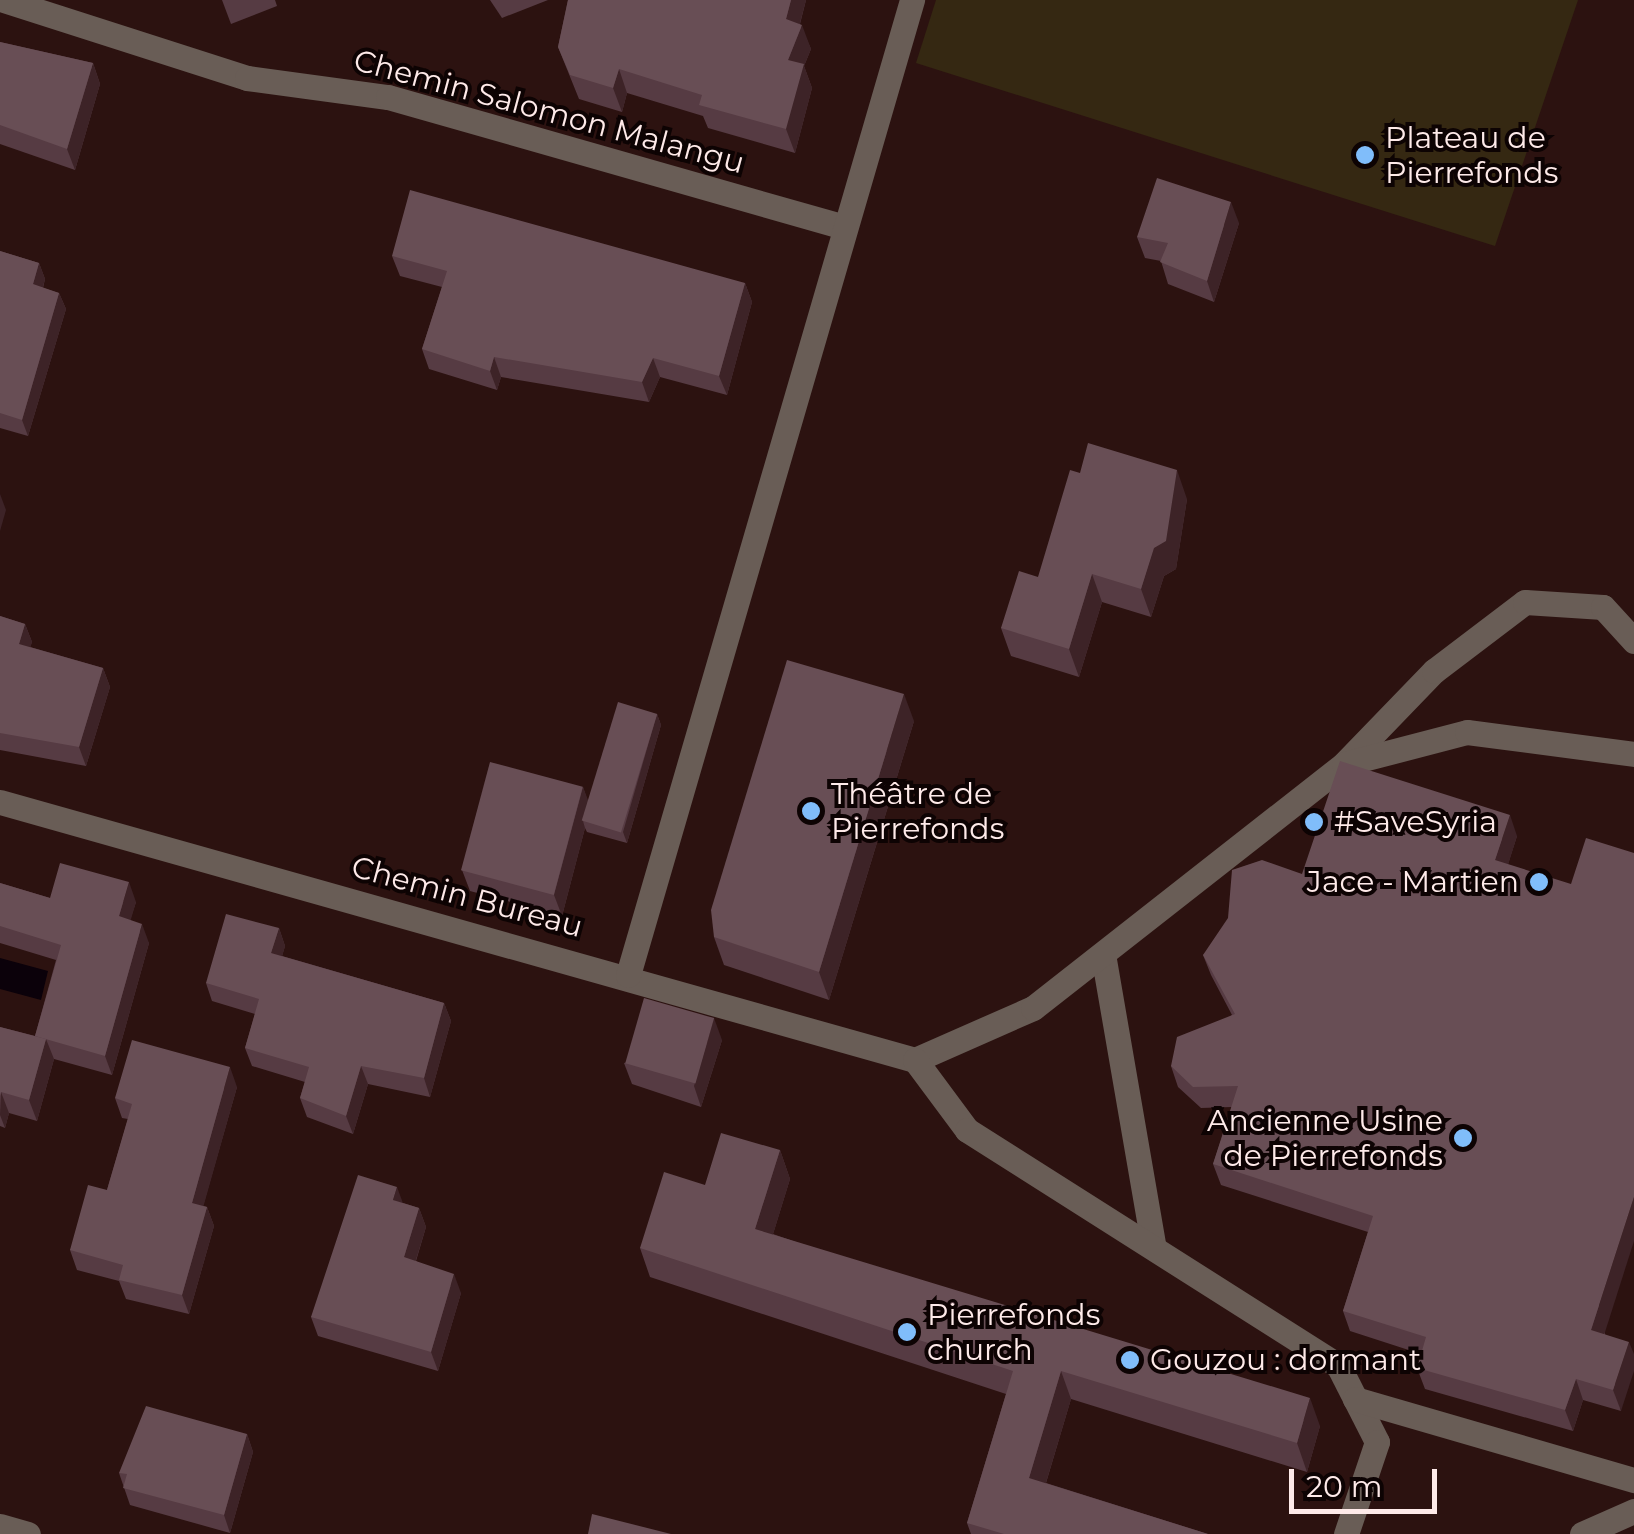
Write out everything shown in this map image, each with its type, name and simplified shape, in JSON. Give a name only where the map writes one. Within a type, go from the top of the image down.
[{"type":"street","name":"Chemin Salomon Malangu","points":[[4,0],[247,78],[388,97],[845,227]]},
{"type":"street","points":[[628,974],[912,0]]},
{"type":"street","points":[[1346,1534],[1377,1442],[1338,1365],[968,1130],[915,1060],[1034,1008],[1344,764],[1434,670],[1525,602],[1604,607],[1634,640]]},
{"type":"street","points":[[1344,764],[1467,732],[1634,754]]},
{"type":"street","name":"Chemin Bureau","points":[[0,802],[628,974],[915,1060]]},
{"type":"street","points":[[1102,954],[1154,1248]]},
{"type":"street","points":[[1355,1399],[1634,1480]]},
{"type":"street","points":[[1582,1534],[1634,1511]]},
{"type":"street","points":[[0,1526],[28,1534]]},
{"type":"shaded area","name":"Plateau de Pierrefonds","points":[[936,0],[1578,0],[1495,246],[916,63]]},
{"type":"shaded area","points":[[0,958],[48,971],[41,1000],[0,989]]},
{"type":"building","points":[[568,0],[791,0],[786,19],[802,25],[788,60],[804,64],[786,129],[699,105],[702,95],[619,69],[613,88],[570,75],[558,47]]},
{"type":"building","points":[[0,42],[93,63],[67,149],[0,125]]},
{"type":"building","points":[[1157,178],[1231,202],[1207,281],[1160,262],[1168,243],[1137,237]]},
{"type":"building","points":[[410,190],[745,283],[719,376],[653,358],[642,382],[494,357],[490,371],[422,349],[447,271],[392,256]]},
{"type":"building","points":[[0,251],[39,263],[33,284],[59,293],[22,420],[0,413]]},
{"type":"building","points":[[1088,443],[1177,470],[1166,541],[1154,548],[1141,589],[1092,574],[1069,649],[1001,628],[1019,571],[1038,577],[1070,470],[1080,473]]},
{"type":"building","points":[[0,616],[25,624],[19,644],[103,668],[79,747],[0,733]]},
{"type":"building","points":[[787,660],[904,694],[819,972],[714,937],[711,910]]},
{"type":"building","points":[[618,702],[657,714],[621,833],[582,821]]},
{"type":"building","points":[[1340,761],[1510,815],[1495,860],[1571,884],[1586,838],[1634,853],[1634,1197],[1591,1330],[1629,1342],[1613,1390],[1576,1379],[1565,1410],[1417,1368],[1426,1337],[1343,1311],[1373,1216],[1213,1164],[1238,1086],[1193,1087],[1171,1066],[1177,1037],[1235,1014],[1203,955],[1228,918],[1232,870],[1262,860],[1302,874]]},
{"type":"building","points":[[490,762],[583,787],[554,895],[461,870]]},
{"type":"building","points":[[60,863],[129,882],[119,916],[142,924],[105,1056],[35,1036],[61,945],[0,926],[0,883],[50,898]]},
{"type":"building","points":[[226,914],[279,928],[271,953],[444,1003],[424,1078],[361,1066],[346,1116],[300,1098],[309,1067],[245,1048],[259,999],[206,983]]},
{"type":"building","points":[[644,998],[714,1018],[695,1083],[625,1063]]},
{"type":"building","points":[[0,1027],[46,1039],[29,1100],[1,1092],[0,1096]]},
{"type":"building","points":[[132,1040],[230,1067],[192,1203],[207,1207],[182,1295],[119,1280],[123,1265],[70,1250],[88,1185],[107,1190],[132,1104],[115,1098]]},
{"type":"building","points":[[721,1133],[780,1150],[755,1229],[1310,1398],[1297,1443],[1061,1371],[1029,1478],[1208,1534],[1004,1534],[967,1523],[1013,1371],[640,1248],[664,1172],[705,1185]]},
{"type":"building","points":[[358,1175],[397,1187],[393,1200],[419,1208],[404,1257],[454,1274],[431,1352],[311,1317]]},
{"type":"building","points":[[146,1406],[247,1434],[224,1515],[123,1488],[127,1474],[119,1473]]},
{"type":"building","points":[[592,1514],[671,1534],[588,1534]]},
{"type":"place","name":"Plateau de Pierrefonds","points":[[1365,155]]},
{"type":"place","name":"Théâtre de Pierrefonds","points":[[811,811]]},
{"type":"place","name":"#SaveSyria","points":[[1314,822]]},
{"type":"place","name":"Jace - Martien","points":[[1539,882]]},
{"type":"place","name":"Ancienne Usine de Pierrefonds","points":[[1463,1138]]},
{"type":"place","name":"Pierrefonds church","points":[[907,1332]]},
{"type":"place","name":"Gouzou : dormant","points":[[1130,1360]]}]
